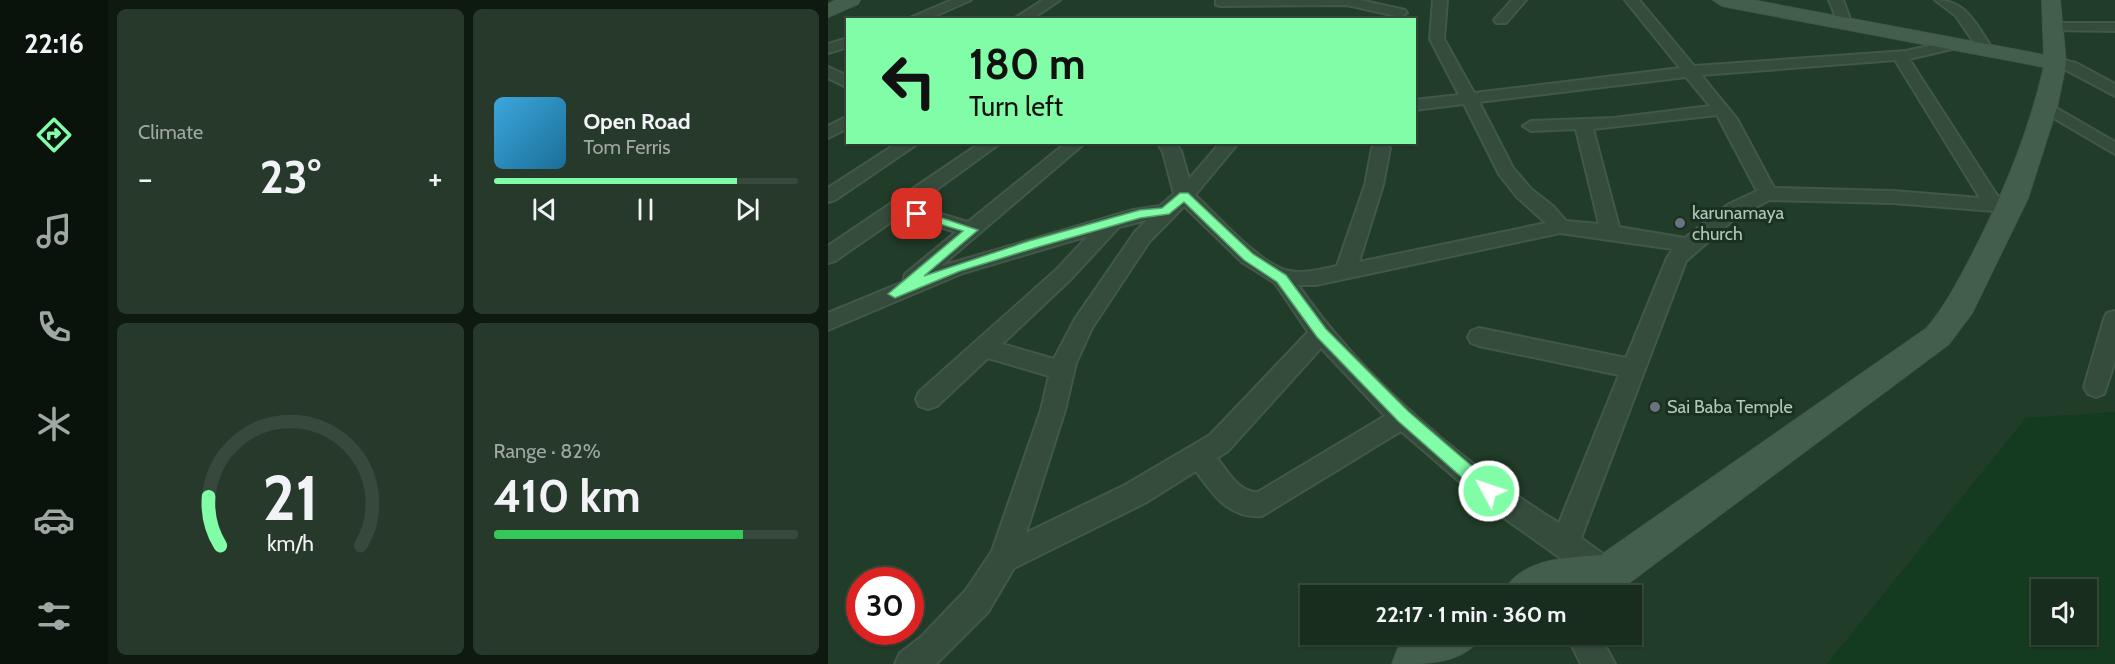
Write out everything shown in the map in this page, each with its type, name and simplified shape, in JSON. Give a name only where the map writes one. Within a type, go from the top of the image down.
[{"type":"street","points":[[828,11],[851,0]]},
{"type":"street","points":[[923,18],[964,0]]},
{"type":"street","points":[[1022,18],[1053,0]]},
{"type":"street","points":[[1440,0],[1437,39],[1505,170],[1524,193],[1546,210],[1560,227]]},
{"type":"street","points":[[1501,20],[1519,0]]},
{"type":"street","points":[[1632,0],[1722,109],[1768,194]]},
{"type":"street","points":[[1722,0],[1844,22],[1951,45],[2115,73]]},
{"type":"street","points":[[1836,0],[1844,22]]},
{"type":"street","points":[[1942,0],[1961,13],[1987,51]]},
{"type":"street","points":[[1223,18],[1219,1],[1347,1],[1400,13]]},
{"type":"street","points":[[1563,585],[1608,574],[1938,336],[1957,313],[2063,64],[2051,14],[2115,27]]},
{"type":"street","points":[[828,49],[846,43]]},
{"type":"street","points":[[1416,105],[1692,71],[1900,56],[1951,45]]},
{"type":"street","points":[[1900,56],[2005,201]]},
{"type":"street","points":[[2063,64],[2115,90]]},
{"type":"street","points":[[828,72],[846,82]]},
{"type":"street","points":[[2046,107],[2115,149]]},
{"type":"street","points":[[1531,126],[1583,124],[1722,109]]},
{"type":"street","points":[[828,133],[846,122]]},
{"type":"street","points":[[1583,124],[1611,232]]},
{"type":"street","points":[[828,196],[909,144]]},
{"type":"street","points":[[828,256],[991,144]]},
{"type":"street","points":[[895,294],[1076,144]]},
{"type":"street","points":[[1167,144],[1172,151],[1184,196],[1249,257],[1281,278],[1321,333],[1403,417],[1518,515],[1565,543],[1608,574]]},
{"type":"street","points":[[910,664],[933,648],[977,601],[1004,558],[1053,410],[1063,371],[1083,326],[1142,237],[1165,212],[1184,196],[1229,144]]},
{"type":"street","points":[[1345,272],[1374,185],[1381,148]]},
{"type":"street","points":[[1565,543],[1677,258],[1689,245],[1735,209],[1755,197],[1768,194],[2005,201]]},
{"type":"street","points":[[899,208],[972,230]]},
{"type":"street","points":[[828,322],[956,268],[1140,214],[1165,212]]},
{"type":"street","points":[[928,399],[1063,275],[1112,223]]},
{"type":"street","points":[[1281,278],[1316,278],[1560,227],[1611,232],[1689,245]]},
{"type":"street","points":[[2096,387],[2115,319]]},
{"type":"street","points":[[1004,558],[1135,494],[1220,443],[1321,333]]},
{"type":"street","points":[[1479,337],[1634,369]]},
{"type":"street","points":[[984,348],[1063,371]]},
{"type":"street","points":[[1200,456],[1232,496],[1252,506],[1263,504],[1403,417]]},
{"type":"street","points":[[1414,664],[1444,645]]},
{"type":"street","points":[[1588,645],[1599,664]]},
{"type":"shaded area","points":[[2115,412],[2115,664],[1827,664],[2026,418]]},
{"type":"place","name":"karunamaya church","points":[[1680,223]]},
{"type":"place","name":"Sai Baba Temple","points":[[1655,407]]},
{"type":"route","points":[[917,214],[972,230],[895,294],[956,268],[1034,244],[1140,214],[1165,212],[1184,196],[1249,257],[1281,278],[1321,333],[1403,417],[1489,491]]}]
